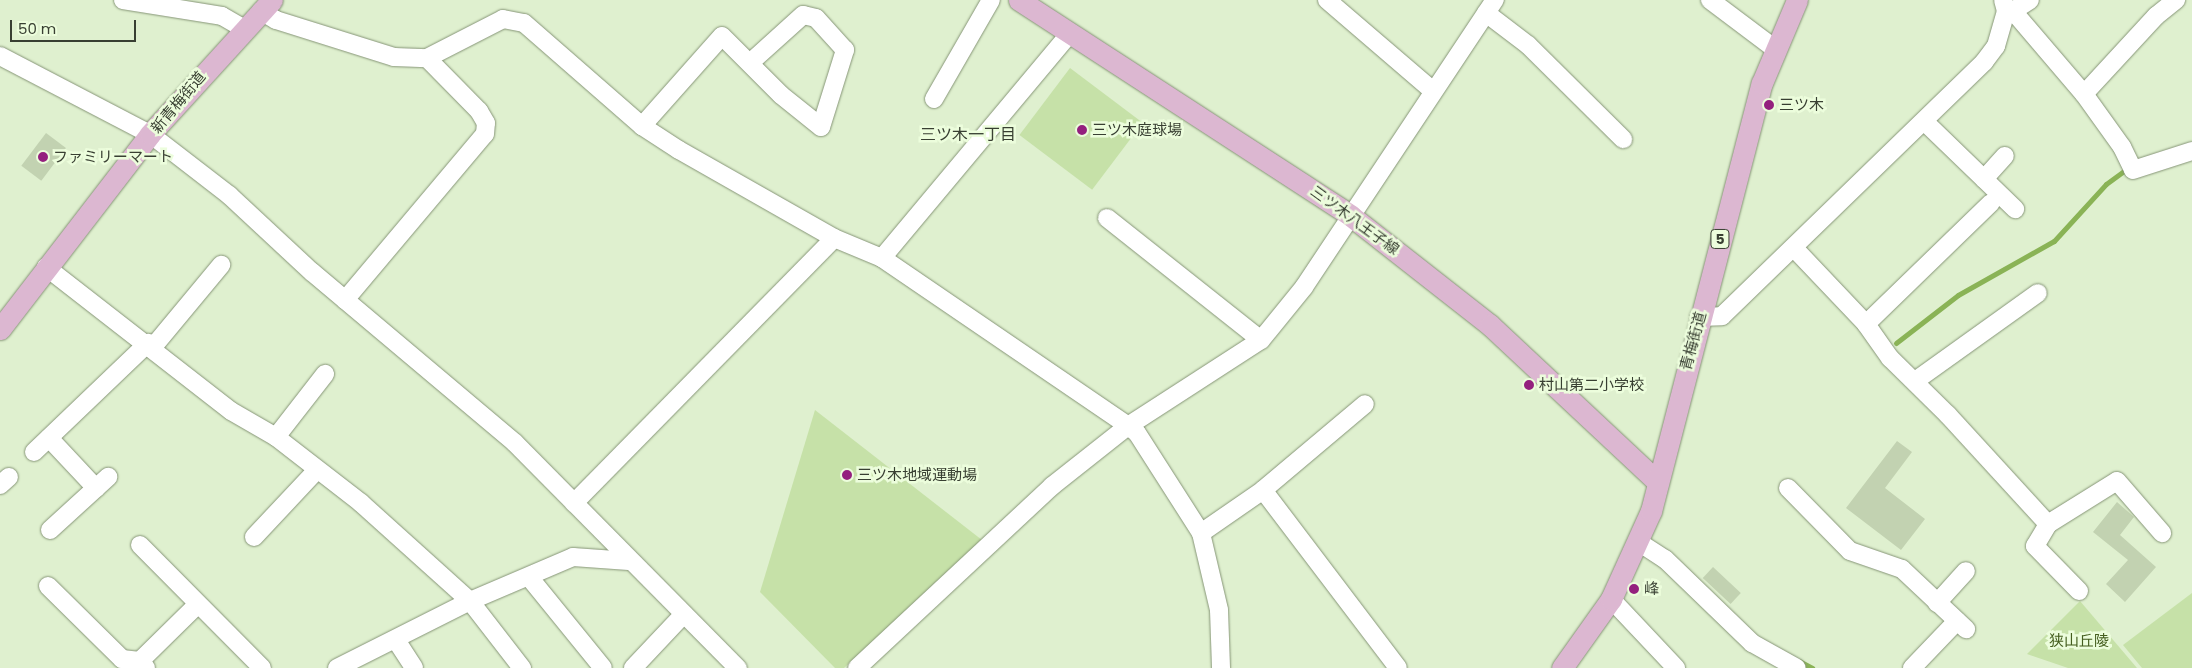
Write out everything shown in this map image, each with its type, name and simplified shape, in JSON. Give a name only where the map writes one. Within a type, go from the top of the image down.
[{"type":"main road","name":"三ツ木八王子線","points":[[1020,0],[1351,216],[1490,325],[1658,482]]},
{"type":"main road","name":"青梅街道","points":[[1562,668],[1611,599],[1640,543],[1658,482],[1699,317],[1774,48],[1797,0]]},
{"type":"main road","name":"新青梅街道","points":[[0,329],[150,134],[243,28],[266,6]]},
{"type":"street","points":[[123,0],[222,16],[243,28]]},
{"type":"street","points":[[934,100],[991,0]]},
{"type":"street","points":[[1327,0],[1432,90]]},
{"type":"street","points":[[1710,0],[1774,48]]},
{"type":"street","points":[[2008,7],[2030,0]]},
{"type":"street","points":[[2084,94],[2156,16],[2176,0]]},
{"type":"street","points":[[266,6],[276,20],[394,56],[427,58],[503,19],[524,23],[642,126],[744,190],[834,238],[882,258],[1128,426],[1137,433],[1201,533],[1218,610],[1221,668]]},
{"type":"street","points":[[857,668],[1052,486],[1128,426],[1262,340],[1304,287],[1432,90],[1491,7],[1623,139]]},
{"type":"street","points":[[2008,7],[2084,94],[2122,148],[2133,170],[2189,148]]},
{"type":"street","points":[[1699,317],[1722,316],[1926,123],[1996,46],[2008,7]]},
{"type":"street","points":[[642,126],[722,36],[751,62],[781,95],[821,126],[845,50],[816,18],[803,15],[751,62]]},
{"type":"street","points":[[882,258],[1070,32]]},
{"type":"street","points":[[0,56],[150,134],[229,196],[345,300],[515,443],[629,561],[738,668]]},
{"type":"street","points":[[345,300],[485,134],[486,123],[479,111],[427,58]]},
{"type":"street","points":[[1926,123],[2016,209]]},
{"type":"street","points":[[1984,179],[2005,156]]},
{"type":"street","points":[[1866,324],[1991,203]]},
{"type":"street","points":[[1107,218],[1262,340]]},
{"type":"street","points":[[574,503],[834,238]]},
{"type":"street","points":[[1794,248],[1866,324],[1890,358],[1915,381],[2048,524]]},
{"type":"street","points":[[34,452],[151,345],[221,265]]},
{"type":"street","points":[[46,267],[151,345],[231,411],[276,437],[362,503],[470,602],[522,668]]},
{"type":"street","points":[[1915,381],[2038,293]]},
{"type":"street","points":[[276,437],[325,374]]},
{"type":"street","points":[[1201,533],[1264,490],[1365,404]]},
{"type":"street","points":[[49,438],[102,482],[50,530]]},
{"type":"street","points":[[254,537],[318,470]]},
{"type":"street","points":[[2079,591],[2035,546],[2048,524],[2117,481],[2162,533]]},
{"type":"street","points":[[1788,488],[1850,551],[1902,569],[1961,625],[1912,668]]},
{"type":"street","points":[[1264,490],[1398,668]]},
{"type":"street","points":[[1640,543],[1666,559],[1752,643],[1797,668]]},
{"type":"street","points":[[140,545],[262,668]]},
{"type":"street","points":[[337,668],[470,602],[573,557],[629,561]]},
{"type":"street","points":[[1937,603],[1966,571]]},
{"type":"street","points":[[529,577],[603,668]]},
{"type":"street","points":[[48,586],[122,659],[143,664],[198,604]]},
{"type":"street","points":[[1611,599],[1676,668]]},
{"type":"street","points":[[634,668],[683,615]]},
{"type":"street","points":[[396,640],[414,668]]},
{"type":"green space","name":"三ツ木庭球場","points":[[1070,68],[1143,123],[1092,190],[1019,135]]},
{"type":"green space","name":"三ツ木地域運動場","points":[[815,410],[982,540],[844,668],[835,668],[760,592]]},
{"type":"green space","points":[[2192,593],[2192,668],[2142,668],[2123,645]]},
{"type":"green space","name":"狭山丘陵","points":[[2080,601],[2137,668],[2068,668],[2027,654]]},
{"type":"building","name":"ファミリーマート","points":[[46,133],[66,148],[41,181],[21,166]]},
{"type":"building","points":[[1897,441],[1912,452],[1885,488],[1925,519],[1901,550],[1846,508]]},
{"type":"building","points":[[2117,502],[2134,517],[2120,535],[2156,567],[2125,602],[2106,584],[2128,560],[2093,532]]},
{"type":"building","points":[[1713,567],[1741,593],[1731,604],[1703,578]]},
{"type":"waterway","points":[[1896,343],[1958,295],[2054,241],[2106,184],[2124,171]]},
{"type":"waterway","points":[[1799,661],[1812,668]]},
{"type":"place","name":"三ツ木","points":[[1769,105]]},
{"type":"place","name":"三ツ木庭球場","points":[[1082,130]]},
{"type":"place","name":"ファミリーマート","points":[[43,157]]},
{"type":"place","name":"村山第二小学校","points":[[1529,385]]},
{"type":"place","name":"三ツ木地域運動場","points":[[847,475]]},
{"type":"place","name":"峰","points":[[1634,589]]},
{"type":"district","name":"三ツ木一丁目","points":[[968,135]]}]
